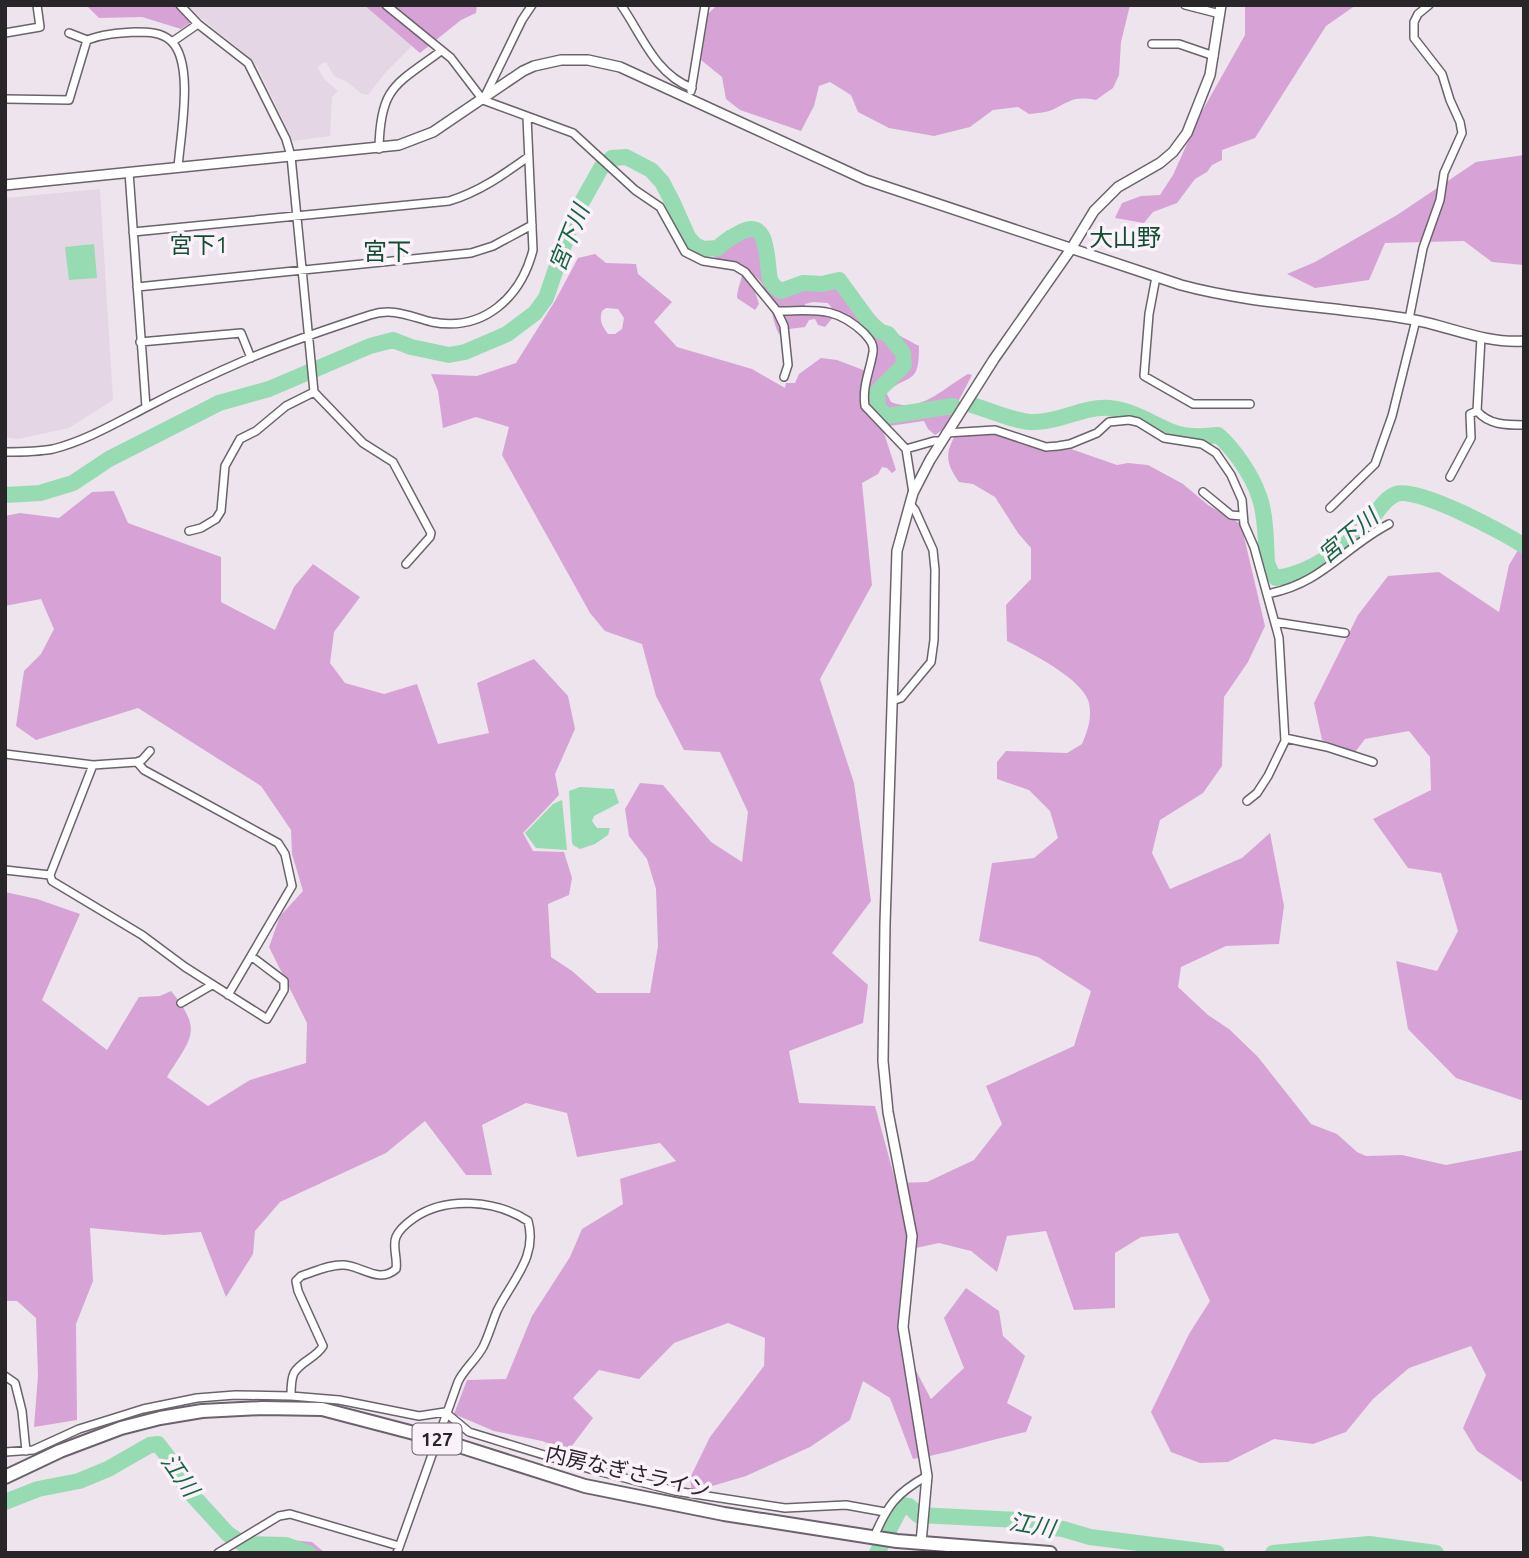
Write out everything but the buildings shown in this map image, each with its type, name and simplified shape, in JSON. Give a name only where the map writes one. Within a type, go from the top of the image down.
[{"type":"highway","name":"内房なぎさライン","points":[[5,1477],[60,1451],[121,1428],[160,1418],[202,1411],[322,1409],[437,1439],[585,1486],[724,1514],[874,1537],[921,1548],[1050,1553]]},
{"type":"street","points":[[5,22],[6,33],[40,27],[37,5]]},
{"type":"street","points":[[180,5],[248,63],[285,139],[291,156],[314,388],[363,443],[393,462],[426,521],[430,537],[406,564]]},
{"type":"street","points":[[386,5],[451,58],[483,100],[573,133],[620,177],[660,207],[685,252],[708,263],[738,268],[750,278],[777,311],[786,332],[788,365],[785,377]]},
{"type":"street","points":[[483,100],[532,5]]},
{"type":"street","points":[[621,5],[656,62],[684,85],[692,88]]},
{"type":"street","points":[[690,99],[705,5]]},
{"type":"street","points":[[921,1548],[927,1476],[903,1327],[912,1236],[888,1112],[883,1062],[897,551],[913,493],[944,437],[1094,211],[1107,196],[1160,163],[1180,144],[1202,97],[1214,56],[1220,10],[1185,5]]},
{"type":"street","points":[[1330,508],[1375,464],[1392,416],[1423,248],[1440,200],[1444,173],[1462,133],[1442,74],[1414,38],[1414,22],[1418,14],[1429,5]]},
{"type":"street","points":[[172,42],[198,23]]},
{"type":"street","points":[[69,33],[88,40],[111,33],[151,32],[161,35],[177,48],[183,66],[184,83],[178,168]]},
{"type":"street","points":[[5,99],[69,100],[88,40]]},
{"type":"street","points":[[1152,44],[1179,44],[1214,56]]},
{"type":"street","points":[[379,149],[386,98],[398,83],[441,51]]},
{"type":"street","points":[[5,185],[399,145],[433,132],[534,66],[561,60],[588,60],[620,67],[866,180],[1156,277],[1216,295],[1412,319],[1498,341],[1524,341]]},
{"type":"street","points":[[5,452],[56,448],[117,423],[251,358],[374,313],[401,312],[445,324],[480,317],[506,301],[523,277],[533,250],[527,117]]},
{"type":"street","points":[[132,232],[449,201],[484,188],[528,157]]},
{"type":"street","points":[[129,172],[146,407]]},
{"type":"street","points":[[137,287],[471,253],[493,246],[532,225]]},
{"type":"street","points":[[1156,277],[1149,314],[1144,376],[1193,404],[1250,404]]},
{"type":"street","points":[[777,311],[836,314],[851,322],[870,340],[873,354],[865,382],[865,406],[906,449],[913,493]]},
{"type":"street","points":[[141,342],[241,334],[251,358]]},
{"type":"street","points":[[1481,337],[1477,411],[1484,418],[1501,425],[1524,425]]},
{"type":"street","points":[[189,531],[201,528],[216,519],[221,511],[225,466],[240,439],[257,430],[286,406],[314,388]]},
{"type":"street","points":[[1450,477],[1471,438],[1470,414],[1477,411]]},
{"type":"street","points":[[906,449],[944,437],[995,430],[1046,447],[1058,446],[1097,433],[1109,422],[1117,420],[1138,422],[1158,436],[1202,444],[1216,453],[1239,491],[1242,516],[1254,547],[1279,639],[1285,738],[1268,776],[1257,793],[1247,801]]},
{"type":"street","points":[[1203,492],[1231,515],[1242,516]]},
{"type":"street","points":[[891,701],[901,698],[931,662],[934,640],[933,550],[910,504]]},
{"type":"street","points":[[1267,594],[1302,584],[1319,575],[1371,533],[1389,524]]},
{"type":"street","points":[[1275,622],[1345,633]]},
{"type":"street","points":[[1285,738],[1327,747],[1373,762]]},
{"type":"street","points":[[5,754],[93,765],[137,762],[150,751]]},
{"type":"street","points":[[137,762],[144,770],[283,848],[292,886],[228,995]]},
{"type":"street","points":[[93,765],[50,875],[52,881],[142,935],[160,951],[267,1018],[284,990],[281,977],[251,956]]},
{"type":"street","points":[[5,870],[50,875]]},
{"type":"street","points":[[181,1003],[212,985]]},
{"type":"street","points":[[218,1553],[279,1516],[290,1514],[398,1549],[445,1412],[462,1373],[483,1348],[498,1310],[530,1250],[528,1221],[519,1215],[469,1203],[440,1205],[427,1209],[400,1230],[394,1240],[396,1269],[392,1273],[373,1275],[345,1265],[301,1276],[296,1281],[298,1291],[323,1346],[293,1375],[290,1396]]},
{"type":"street","points":[[5,1376],[15,1383],[22,1411],[26,1451]]},
{"type":"street","points":[[5,1452],[26,1451],[95,1423],[172,1402],[235,1395],[290,1396],[339,1400],[419,1416],[445,1412],[469,1432],[590,1469],[675,1491],[785,1508],[846,1506],[885,1511]]},
{"type":"street","points":[[874,1537],[885,1511],[908,1486],[927,1476]]},
{"type":"shaded area","points":[[89,5],[183,5],[190,23],[181,29],[142,17],[99,18]]},
{"type":"shaded area","points":[[184,5],[364,5],[412,46],[368,95],[334,76],[326,62],[321,64],[318,68],[324,79],[338,91],[332,97],[330,136],[293,141],[257,66]]},
{"type":"shaded area","points":[[364,5],[477,5],[476,13],[461,20],[420,53]]},
{"type":"shaded area","points":[[717,5],[1130,5],[1121,42],[1119,75],[1113,88],[1096,100],[1077,99],[1049,111],[1029,114],[1018,107],[993,110],[970,127],[934,136],[889,128],[858,112],[851,95],[830,82],[819,86],[814,106],[801,131],[740,110],[726,99],[722,77],[701,60],[708,14]]},
{"type":"shaded area","points":[[1245,5],[1356,5],[1326,26],[1255,138],[1222,150],[1222,160],[1195,179],[1177,203],[1153,212],[1144,223],[1115,218],[1122,203],[1141,196],[1160,195],[1173,175],[1200,115],[1245,35]]},
{"type":"shaded area","points":[[1524,155],[1524,265],[1492,262],[1464,241],[1385,243],[1369,280],[1315,288],[1287,274],[1315,262],[1397,215],[1476,162]]},
{"type":"shaded area","points":[[100,189],[113,400],[69,428],[18,439],[5,437],[5,198]]},
{"type":"shaded area","points":[[747,225],[757,230],[763,235],[770,249],[778,281],[783,283],[816,278],[836,280],[851,289],[886,327],[919,346],[915,373],[886,392],[891,402],[912,405],[922,402],[968,374],[972,375],[944,429],[935,435],[924,421],[889,426],[884,433],[896,470],[892,473],[882,467],[878,474],[862,483],[872,585],[820,679],[854,783],[871,901],[832,953],[868,985],[863,1023],[789,1051],[799,1103],[875,1106],[896,1183],[927,1182],[974,1160],[1002,1124],[986,1086],[1074,1046],[1091,991],[1038,957],[979,941],[992,863],[1034,858],[1058,838],[1050,811],[1029,790],[997,779],[997,762],[1006,751],[1067,753],[1082,744],[1089,722],[1088,700],[1083,691],[1064,674],[1007,641],[1006,605],[1031,579],[1031,548],[995,497],[973,484],[959,482],[950,465],[948,454],[955,436],[984,431],[1000,433],[1011,440],[1048,452],[1071,449],[1117,465],[1148,465],[1183,484],[1208,505],[1241,524],[1265,626],[1248,662],[1224,697],[1222,766],[1203,793],[1160,820],[1152,853],[1170,889],[1242,858],[1270,833],[1284,906],[1279,944],[1226,946],[1181,967],[1178,987],[1258,1057],[1311,1124],[1337,1134],[1357,1152],[1366,1156],[1402,1155],[1446,1165],[1524,1150],[1524,1483],[1477,1451],[1463,1428],[1486,1375],[1471,1346],[1409,1368],[1373,1399],[1346,1432],[1313,1444],[1274,1439],[1228,1462],[1200,1463],[1171,1452],[1151,1412],[1189,1334],[1210,1301],[1178,1233],[1141,1237],[1115,1253],[1115,1308],[1074,1310],[1046,1231],[1007,1236],[997,1272],[971,1251],[939,1243],[911,1249],[903,1312],[907,1354],[931,1399],[964,1368],[944,1318],[966,1288],[999,1311],[1003,1336],[1025,1356],[1007,1403],[1032,1417],[1026,1432],[913,1459],[890,1398],[863,1381],[850,1420],[810,1447],[746,1476],[692,1492],[690,1478],[710,1437],[764,1366],[765,1338],[728,1323],[674,1343],[639,1379],[599,1370],[573,1398],[593,1418],[568,1451],[542,1441],[494,1431],[454,1414],[467,1380],[506,1379],[532,1316],[570,1257],[582,1229],[623,1204],[620,1179],[676,1161],[660,1143],[577,1157],[567,1113],[526,1103],[482,1125],[492,1175],[466,1175],[425,1121],[386,1153],[280,1202],[255,1231],[253,1254],[226,1297],[201,1232],[164,1235],[90,1228],[93,1281],[76,1324],[77,1420],[34,1427],[38,1375],[36,1318],[17,1301],[5,1301],[5,892],[37,899],[80,914],[42,1000],[107,1050],[139,997],[160,996],[171,991],[188,1016],[191,1026],[188,1043],[167,1077],[208,1106],[250,1080],[306,1063],[307,1023],[269,947],[280,916],[303,891],[292,854],[291,830],[261,786],[138,708],[36,740],[16,726],[24,671],[41,654],[54,629],[41,599],[5,606],[5,516],[20,513],[59,518],[92,492],[114,491],[128,523],[221,557],[221,602],[275,630],[294,587],[313,564],[360,597],[334,632],[330,663],[345,683],[384,694],[417,684],[438,744],[489,733],[477,683],[534,659],[568,696],[575,729],[555,774],[559,795],[523,833],[533,851],[564,852],[572,878],[569,895],[548,904],[551,957],[597,993],[650,993],[658,946],[656,889],[647,859],[629,836],[625,809],[640,783],[663,785],[711,842],[742,862],[748,812],[720,752],[684,750],[656,696],[642,644],[605,631],[590,613],[502,455],[509,427],[476,417],[443,428],[438,391],[431,374],[477,376],[516,363],[578,258],[595,254],[606,263],[636,264],[638,274],[672,302],[654,322],[677,347],[752,369],[785,388],[786,383],[795,383],[799,374],[821,358],[837,360],[871,373],[875,350],[873,343],[862,331],[834,316],[825,327],[818,325],[815,319],[809,320],[805,327],[789,329],[779,334],[765,288],[755,276],[752,282],[759,304],[755,310],[737,298],[742,267],[713,256],[712,248],[726,231]],"holes":[[[828,303],[834,311],[805,310],[805,304]],[[606,308],[618,309],[624,318],[622,329],[615,334],[608,334],[602,323],[602,311]]]},
{"type":"shaded area","points":[[94,244],[97,278],[69,280],[65,247]]},
{"type":"shaded area","points":[[5,490],[39,491],[40,498],[6,499]]},
{"type":"shaded area","points":[[1524,540],[1524,1101],[1456,1078],[1408,1029],[1396,961],[1437,971],[1458,931],[1441,873],[1408,868],[1373,819],[1431,790],[1430,757],[1409,731],[1365,739],[1355,752],[1322,740],[1314,703],[1358,615],[1388,576],[1439,572],[1499,612],[1509,565]]},
{"type":"shaded area","points":[[580,787],[614,789],[619,803],[594,816],[592,821],[597,828],[610,828],[608,835],[595,844],[580,849],[572,842],[569,791]]},
{"type":"shaded area","points":[[562,800],[567,850],[536,848],[525,833],[553,804]]},
{"type":"shaded area","points":[[259,1537],[312,1542],[325,1553],[242,1553]]},
{"type":"waterway","name":"宮下川","points":[[5,495],[40,493],[73,483],[109,459],[219,403],[269,389],[370,346],[393,340],[411,347],[449,355],[465,352],[507,334],[535,313],[546,298],[574,216],[601,168],[612,158],[626,157],[651,170],[662,182],[688,237],[695,245],[703,249],[718,248],[750,229],[762,236],[771,281],[781,291],[803,283],[822,284],[839,280],[871,324],[888,334],[903,353],[904,365],[877,392],[878,408],[887,416],[953,406]]},
{"type":"waterway","name":"宮下川","points":[[972,405],[1028,422],[1054,420],[1090,409],[1109,408],[1133,414],[1181,434],[1218,435],[1242,463],[1256,488],[1263,511],[1267,563],[1276,578],[1289,576],[1326,559],[1348,542],[1387,500],[1396,494],[1407,493],[1441,504],[1524,546]]},
{"type":"waterway","name":"江川","points":[[5,1502],[38,1489],[79,1481],[108,1469],[150,1445],[158,1444],[181,1474],[184,1486],[228,1534],[243,1544],[286,1545],[308,1553]]},
{"type":"waterway","name":"江川","points":[[877,1553],[902,1505],[909,1506],[918,1515],[1020,1520],[1090,1537],[1217,1553]]},
{"type":"waterway","name":"江川","points":[[1273,1553],[1369,1544],[1436,1553]]},
{"type":"district","name":"大山野","points":[[1125,238]]},
{"type":"district","name":"宮下1","points":[[199,245]]},
{"type":"district","name":"宮下","points":[[387,252]]}]
